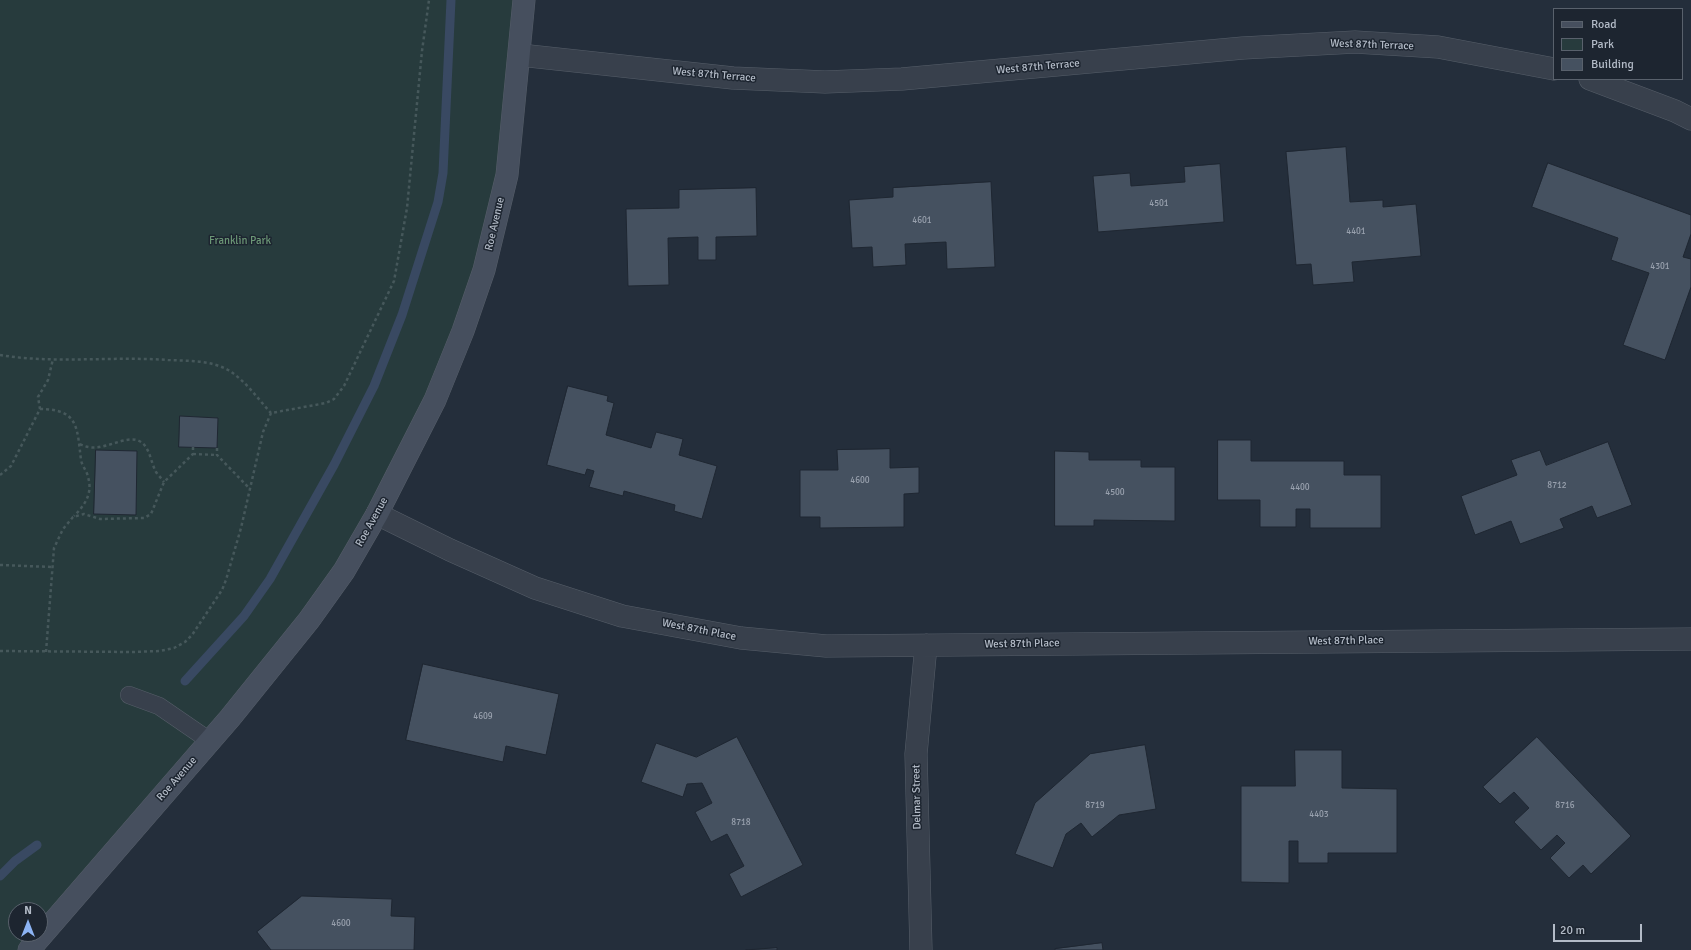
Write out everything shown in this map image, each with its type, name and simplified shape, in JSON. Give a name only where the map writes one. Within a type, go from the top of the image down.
[{"type":"main road","name":"Roe Avenue","points":[[29,950],[210,741],[309,620],[344,571],[377,514],[435,400],[463,331],[484,270],[507,174],[520,55],[524,0]]},
{"type":"street","name":"West 87th Terrace","points":[[520,55],[733,78],[825,82],[902,79],[1243,48],[1355,42],[1438,47],[1553,69]]},
{"type":"street","points":[[1593,80],[1691,119]]},
{"type":"street","name":"West 87th Place","points":[[377,514],[450,550],[535,588],[622,616],[741,638],[826,646],[1691,638]]},
{"type":"street","name":"Delmar Street","points":[[921,950],[916,754],[926,645]]},
{"type":"lane","points":[[129,695],[159,706],[210,741]]},
{"type":"path","points":[[271,413],[315,406],[334,399],[344,386],[394,281],[404,227],[422,51],[429,0]]},
{"type":"path","points":[[0,356],[38,360],[130,358],[211,363],[227,370],[238,378],[271,413]]},
{"type":"path","points":[[0,475],[11,466],[40,409],[38,397],[48,380],[53,359]]},
{"type":"path","points":[[40,409],[53,409],[69,416],[76,426],[80,444],[81,462],[88,476],[90,492],[81,508],[63,529],[54,548],[46,652]]},
{"type":"path","points":[[0,651],[160,651],[174,648],[185,642],[192,635],[222,590],[226,580],[242,528],[263,432],[271,413]]},
{"type":"path","points":[[80,444],[85,447],[94,448],[130,440],[141,443],[148,451],[157,472],[164,482]]},
{"type":"path","points":[[73,517],[84,514],[100,519],[144,518],[151,514],[164,482],[193,454],[193,448]]},
{"type":"path","points":[[217,448],[217,455]]},
{"type":"path","points":[[193,454],[217,455],[250,489]]},
{"type":"path","points":[[0,565],[52,567]]},
{"type":"green space","name":"Franklin Park","points":[[0,0],[524,0],[484,270],[344,571],[48,927],[48,902],[8,902],[8,942],[36,942],[29,950],[0,950]]},
{"type":"building","points":[[1346,147],[1350,202],[1383,200],[1383,207],[1416,204],[1421,256],[1352,262],[1354,282],[1313,285],[1311,264],[1296,265],[1286,152]]},
{"type":"building","points":[[1548,163],[1691,215],[1691,234],[1683,257],[1691,259],[1691,287],[1665,360],[1623,345],[1649,273],[1611,260],[1618,238],[1532,207]]},
{"type":"building","points":[[1220,164],[1224,222],[1098,232],[1093,176],[1130,173],[1131,186],[1185,182],[1184,167]]},
{"type":"building","points":[[991,182],[995,267],[947,269],[946,242],[905,244],[906,265],[873,267],[872,247],[852,248],[849,200],[893,197],[893,188]]},
{"type":"building","points":[[756,188],[757,236],[716,237],[716,260],[698,260],[698,237],[668,238],[669,285],[628,286],[626,209],[679,208],[679,190]]},
{"type":"building","points":[[568,386],[608,396],[607,401],[614,403],[606,435],[651,448],[656,432],[683,439],[679,455],[717,466],[702,519],[674,511],[675,505],[624,491],[623,496],[589,487],[594,471],[587,469],[585,475],[547,465]]},
{"type":"building","points":[[180,416],[218,418],[217,448],[179,447]]},
{"type":"building","points":[[1218,440],[1251,440],[1251,461],[1344,461],[1344,475],[1381,475],[1381,528],[1310,528],[1310,509],[1296,509],[1296,527],[1260,527],[1260,500],[1218,500]]},
{"type":"building","points":[[1608,442],[1632,505],[1597,518],[1592,506],[1560,519],[1564,528],[1520,544],[1511,521],[1475,535],[1461,496],[1517,475],[1511,460],[1540,450],[1546,465]]},
{"type":"building","points":[[890,449],[890,468],[919,467],[919,493],[904,494],[904,527],[820,528],[820,517],[800,517],[800,470],[838,470],[837,450]]},
{"type":"building","points":[[96,450],[137,451],[136,515],[94,514]]},
{"type":"building","points":[[1055,451],[1089,452],[1089,460],[1141,460],[1141,467],[1175,467],[1175,521],[1094,520],[1094,526],[1055,526]]},
{"type":"building","points":[[423,664],[559,694],[546,755],[506,746],[503,762],[406,740]]},
{"type":"building","points":[[737,737],[803,865],[741,897],[729,874],[744,866],[727,834],[711,842],[695,812],[712,803],[702,783],[687,784],[683,797],[641,782],[656,743],[696,757]]},
{"type":"building","points":[[1537,737],[1631,836],[1591,874],[1583,865],[1569,878],[1550,858],[1565,843],[1557,835],[1541,850],[1514,822],[1529,808],[1514,792],[1500,804],[1483,787]]},
{"type":"building","points":[[1145,745],[1156,809],[1119,815],[1092,837],[1081,823],[1066,834],[1053,868],[1015,854],[1035,803],[1090,754]]},
{"type":"building","points":[[1295,750],[1342,750],[1342,788],[1397,789],[1397,853],[1328,853],[1328,863],[1298,863],[1298,841],[1289,841],[1289,883],[1241,882],[1241,786],[1295,786]]},
{"type":"building","points":[[302,896],[392,899],[391,916],[415,917],[414,950],[271,950],[257,932]]},
{"type":"building","points":[[1102,943],[1103,950],[1055,950],[1055,949]]},
{"type":"building","points":[[777,948],[777,950],[746,950]]},
{"type":"waterway","points":[[185,681],[244,616],[270,579],[334,465],[374,386],[402,315],[438,202],[443,173],[451,0]]},
{"type":"waterway","points":[[0,876],[15,861],[37,845]]}]
